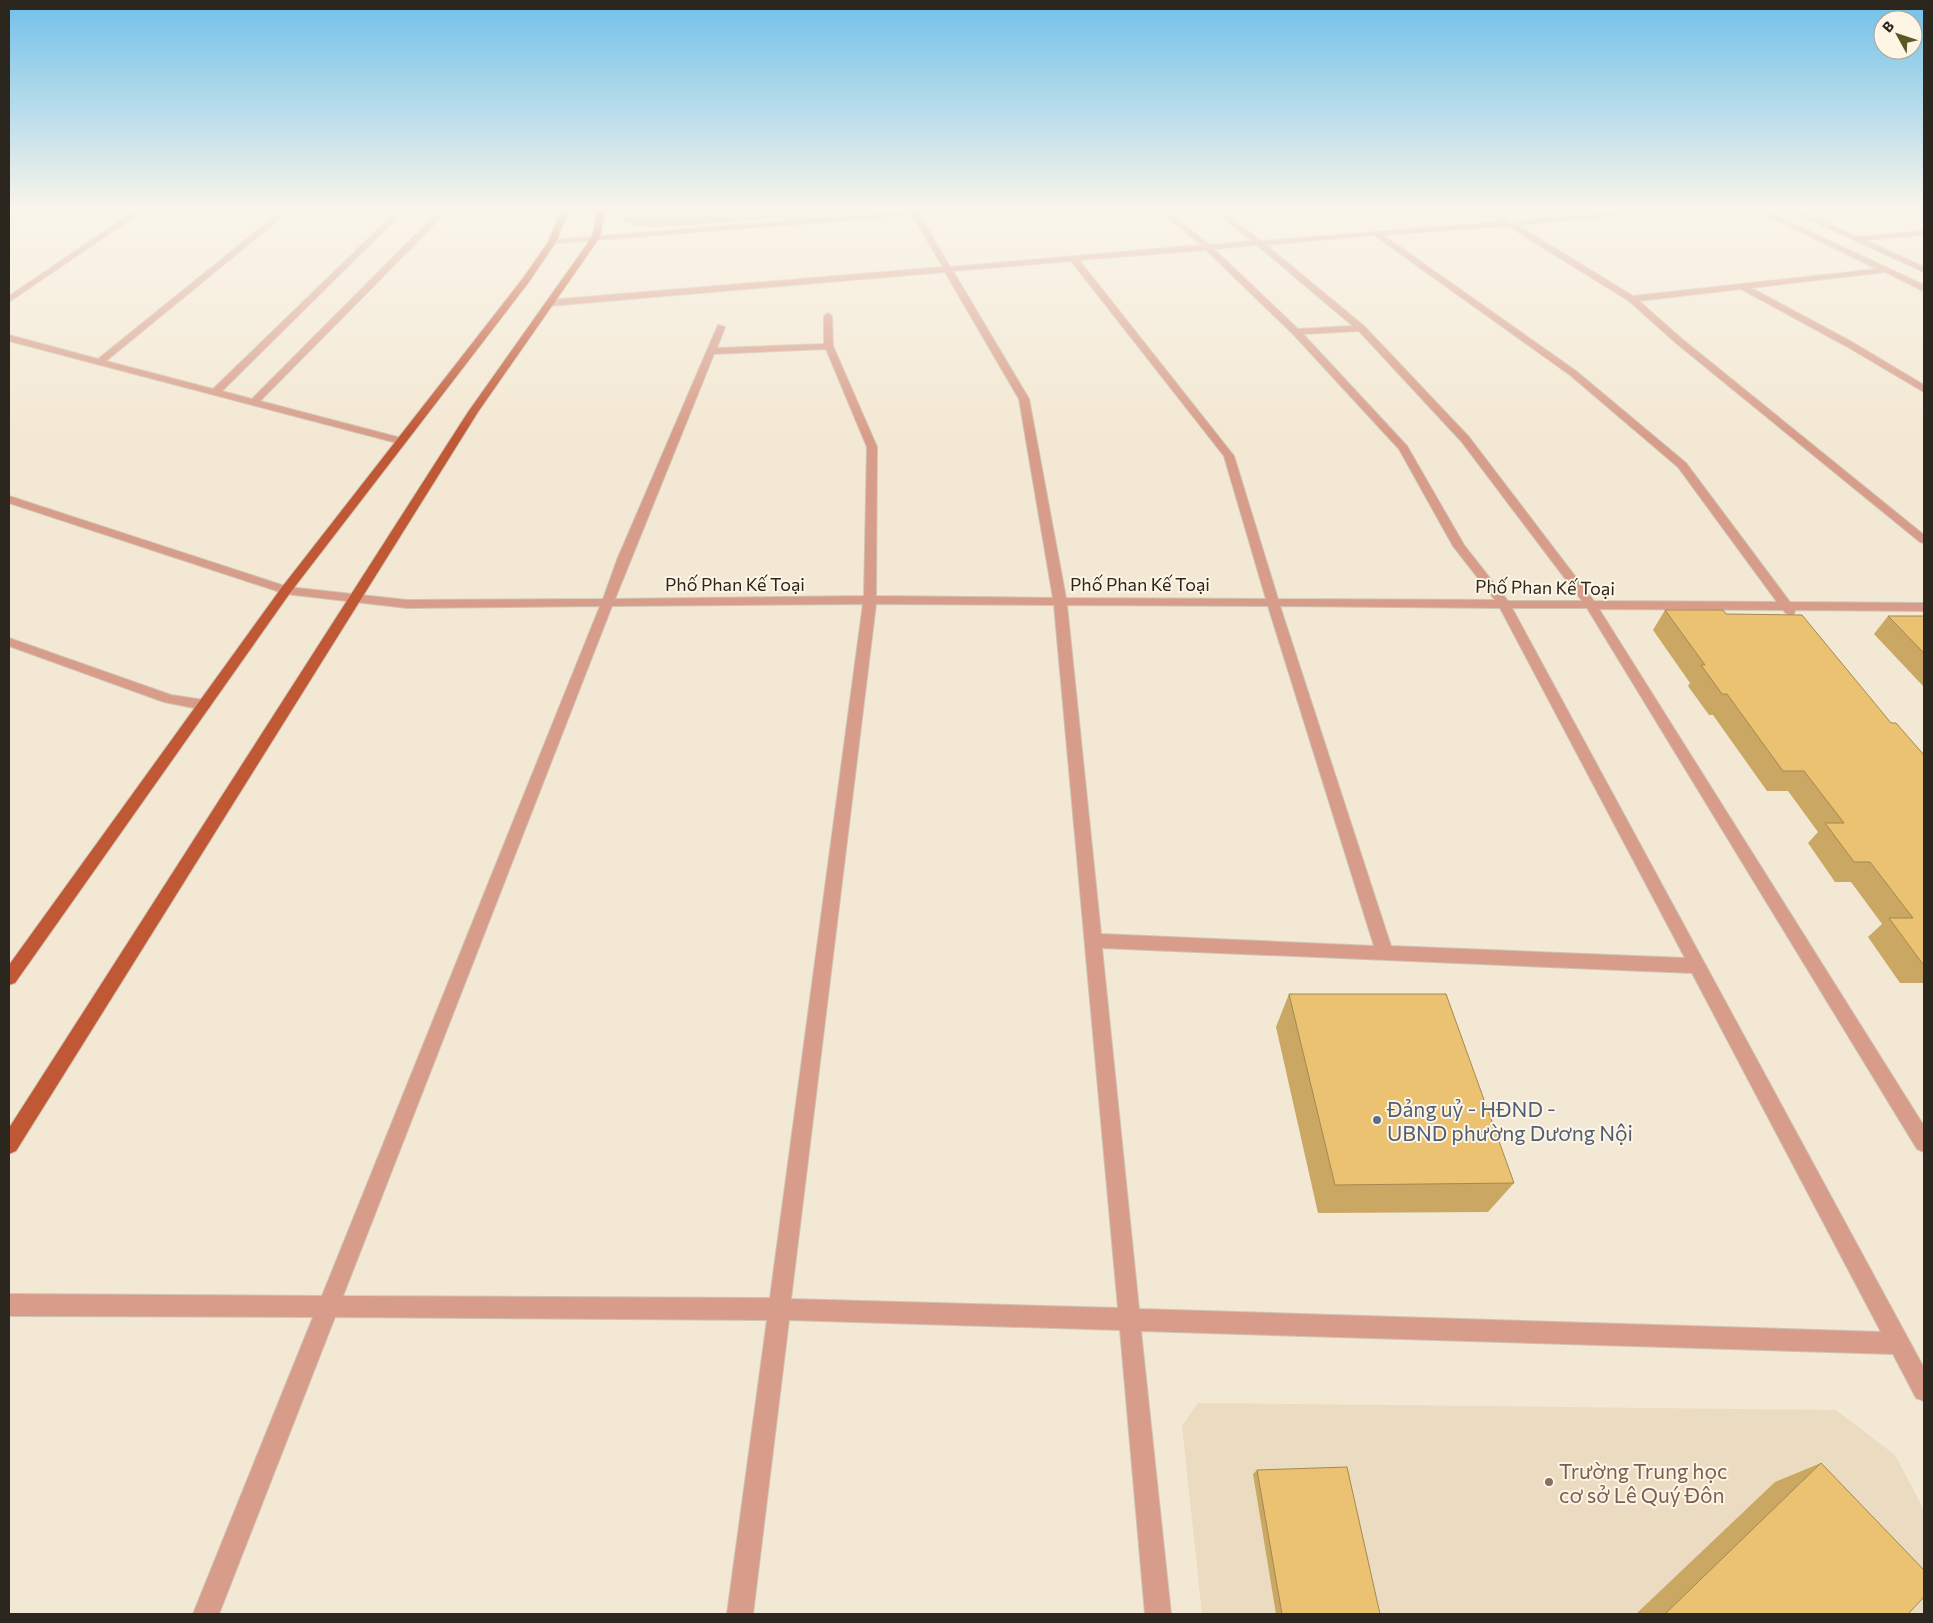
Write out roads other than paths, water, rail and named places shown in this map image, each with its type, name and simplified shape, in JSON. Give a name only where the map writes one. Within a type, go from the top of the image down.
[{"type":"main road","points":[[9,978],[286,590],[523,284]]},
{"type":"main road","points":[[9,1144],[472,412],[563,284]]},
{"type":"street","points":[[9,300],[33,284]]},
{"type":"street","points":[[99,362],[196,284]]},
{"type":"street","points":[[214,393],[326,284]]},
{"type":"street","points":[[253,403],[371,284]]},
{"type":"street","points":[[549,303],[775,284]]},
{"type":"street","points":[[957,284],[1024,399],[1060,601],[1158,1614]]},
{"type":"street","points":[[1093,284],[1229,456],[1272,603],[1386,953]]},
{"type":"street","points":[[1246,284],[1296,332],[1403,448],[1459,546],[1504,604],[1924,1390]]},
{"type":"street","points":[[1309,284],[1361,328],[1465,440],[1591,605],[1924,1143]]},
{"type":"street","points":[[1449,284],[1573,372],[1682,466],[1798,621]]},
{"type":"street","points":[[1607,284],[1632,299],[1679,341],[1924,540]]},
{"type":"street","points":[[1632,299],[1771,284]]},
{"type":"street","points":[[1744,287],[1849,344],[1924,389]]},
{"type":"street","points":[[740,1614],[870,600],[872,446],[829,346],[828,316]]},
{"type":"street","points":[[206,1614],[590,649],[606,603],[722,328]]},
{"type":"street","points":[[1296,332],[1361,328]]},
{"type":"street","points":[[9,338],[214,393],[401,440]]},
{"type":"street","points":[[712,351],[829,346]]},
{"type":"street","name":"Phố Phan Kế Toại","points":[[9,498],[286,590],[407,604],[870,600],[1924,607]]},
{"type":"street","points":[[9,642],[169,699],[204,705]]},
{"type":"street","points":[[1094,941],[1697,966]]},
{"type":"street","points":[[9,1305],[779,1309],[1898,1343]]},
{"type":"place","name":"Đảng uỷ - HĐND - UBND phường Dương Nội","points":[[1377,1120]]},
{"type":"place","name":"Trường Trung học cơ sở Lê Quý Đôn","points":[[1549,1482]]}]
